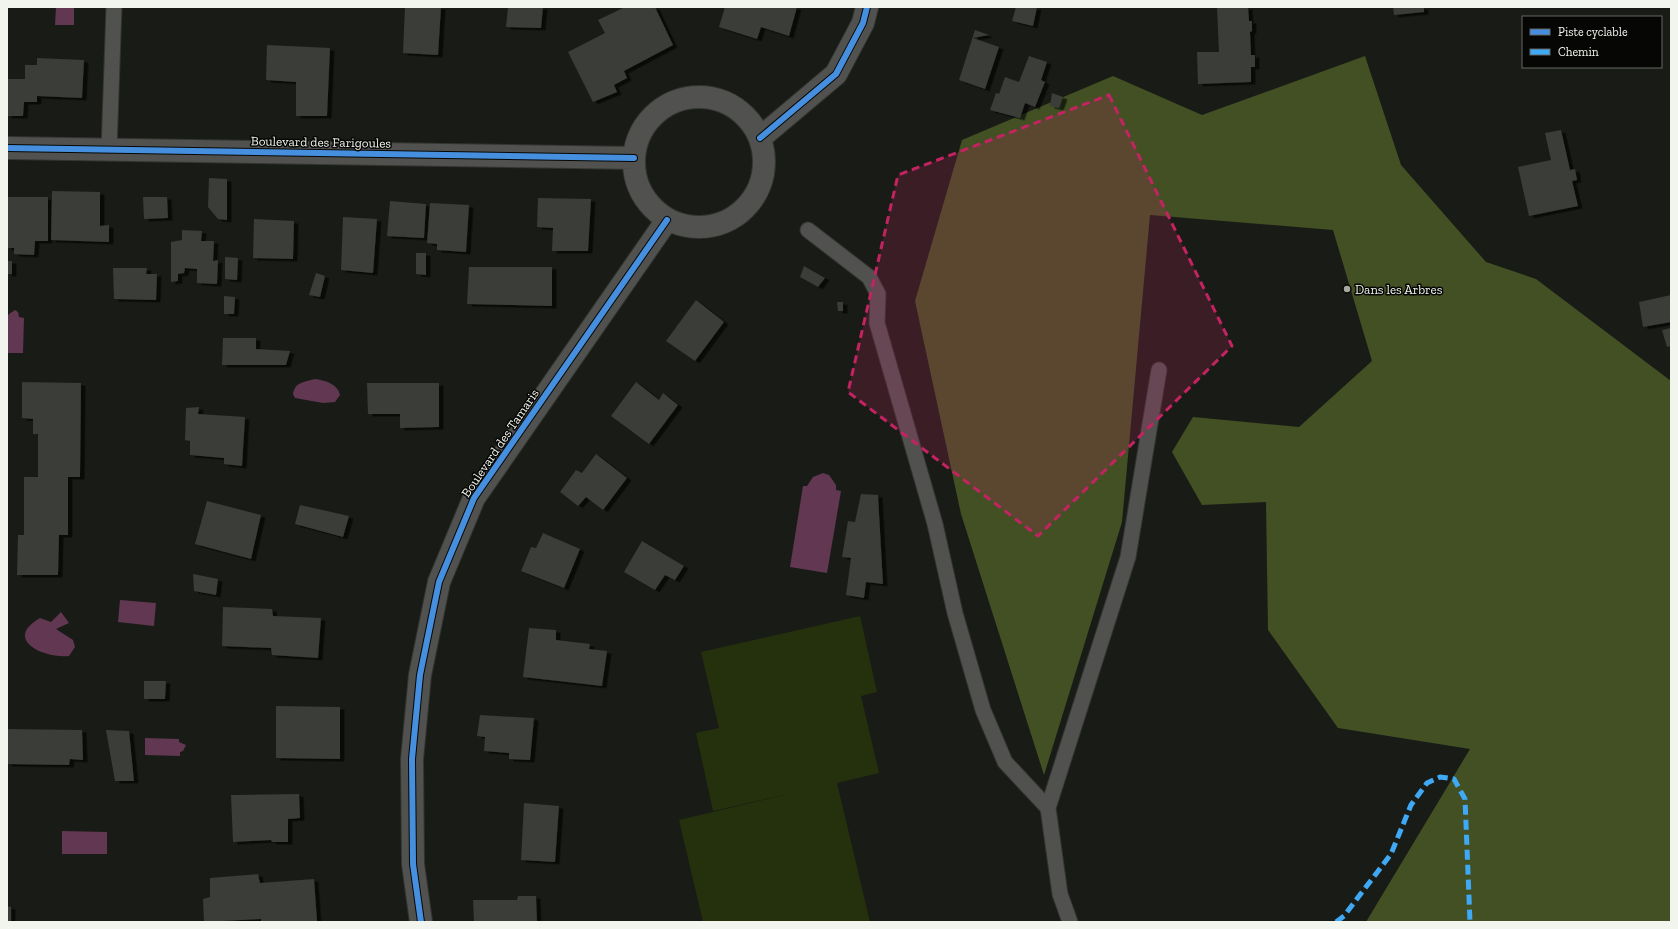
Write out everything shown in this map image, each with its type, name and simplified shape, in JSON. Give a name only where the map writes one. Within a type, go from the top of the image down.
[{"type":"street","points":[[760,138],[836,74],[863,23],[867,7]]},
{"type":"street","points":[[712,97],[737,109],[753,126],[760,138],[764,168],[758,191],[747,207],[736,217],[724,223],[708,227],[679,225],[667,220],[651,206],[642,194],[636,179],[634,158],[639,135],[650,119],[661,109],[688,98],[712,97]]},
{"type":"street","name":"Boulevard des Farigoules","points":[[7,148],[634,158]]},
{"type":"street","name":"Boulevard des Tamaris","points":[[421,922],[413,864],[412,760],[420,675],[439,582],[474,498],[667,220]]},
{"type":"lane","points":[[109,150],[114,7]]},
{"type":"lane","points":[[808,230],[869,277],[878,294],[877,323],[935,524],[955,613],[982,710],[1005,762],[1048,808]]},
{"type":"lane","points":[[1070,922],[1060,894],[1048,808],[1128,557],[1159,370]]},
{"type":"highlighted area","points":[[1109,95],[1232,346],[1038,536],[848,392],[898,175]]},
{"type":"green space","points":[[1365,56],[1401,165],[1486,262],[1536,279],[1671,381],[1671,922],[1366,922],[1470,749],[1338,728],[1268,630],[1266,502],[1202,505],[1172,452],[1193,417],[1299,427],[1372,361],[1333,230],[1150,215],[1122,522],[1044,775],[961,514],[915,301],[962,140],[1113,76],[1202,115]]},
{"type":"green space","points":[[860,616],[877,692],[861,696],[879,773],[837,783],[870,922],[703,922],[679,820],[792,793],[713,811],[696,733],[719,728],[701,652]]},
{"type":"shaded area","points":[[56,7],[87,8],[74,8],[74,25],[55,25]]},
{"type":"shaded area","points":[[15,310],[18,312],[19,317],[24,318],[23,353],[7,353],[7,317]]},
{"type":"shaded area","points":[[315,379],[322,380],[334,385],[337,388],[340,395],[335,402],[323,403],[295,398],[293,394],[298,385]]},
{"type":"shaded area","points":[[823,473],[829,475],[836,485],[836,490],[841,491],[827,573],[790,567],[803,486],[807,486],[813,477]]},
{"type":"shaded area","points":[[120,600],[156,603],[154,626],[118,622]]},
{"type":"shaded area","points":[[61,612],[69,623],[56,629],[73,640],[75,647],[69,656],[49,654],[39,651],[31,646],[26,640],[25,634],[29,626],[40,618],[51,622]]},
{"type":"shaded area","points":[[145,738],[179,739],[179,742],[186,745],[183,751],[180,752],[180,756],[145,755]]},
{"type":"shaded area","points":[[62,831],[107,832],[107,854],[62,854]]},
{"type":"building","points":[[405,7],[441,7],[438,55],[403,53]]},
{"type":"building","points":[[508,7],[543,7],[541,28],[506,27]]},
{"type":"building","points":[[625,7],[655,7],[673,45],[624,71],[627,78],[614,85],[617,92],[593,102],[568,52],[605,33],[598,20]]},
{"type":"building","points":[[725,7],[797,7],[789,36],[761,27],[757,39],[719,27]]},
{"type":"building","points":[[1016,7],[1037,7],[1033,26],[1012,21]]},
{"type":"building","points":[[1217,7],[1248,7],[1249,21],[1252,21],[1252,31],[1250,32],[1251,55],[1255,55],[1255,67],[1251,67],[1251,82],[1198,84],[1197,52],[1219,52]]},
{"type":"building","points":[[1393,7],[1424,7],[1424,12],[1394,15]]},
{"type":"building","points":[[975,30],[989,35],[973,38],[999,47],[985,89],[959,80]]},
{"type":"building","points":[[267,45],[330,48],[327,116],[296,116],[296,82],[266,80]]},
{"type":"building","points":[[1029,56],[1047,62],[1041,80],[1045,82],[1035,107],[1025,103],[1020,118],[990,110],[996,93],[999,94],[1005,77],[1019,82]]},
{"type":"building","points":[[37,58],[84,60],[82,98],[37,96],[37,102],[24,102],[23,116],[7,116],[7,79],[25,79],[25,65],[37,65]]},
{"type":"building","points":[[1052,93],[1063,97],[1059,108],[1050,106]]},
{"type":"building","points":[[1561,130],[1570,170],[1575,169],[1577,180],[1572,181],[1578,206],[1529,216],[1518,167],[1551,160],[1545,133]]},
{"type":"building","points":[[209,178],[227,179],[227,220],[218,219],[208,207]]},
{"type":"building","points":[[52,191],[100,192],[100,226],[109,225],[109,242],[51,240]]},
{"type":"building","points":[[7,197],[48,197],[48,241],[35,241],[34,255],[14,254],[14,248],[7,248]]},
{"type":"building","points":[[143,197],[167,197],[168,218],[144,219]]},
{"type":"building","points":[[538,198],[591,199],[588,251],[552,251],[553,228],[537,227]]},
{"type":"building","points":[[390,201],[426,204],[424,238],[387,236]]},
{"type":"building","points":[[430,203],[469,205],[466,252],[437,250],[437,244],[427,243]]},
{"type":"building","points":[[343,217],[377,219],[373,273],[341,270]]},
{"type":"building","points":[[254,219],[294,221],[293,259],[253,258]]},
{"type":"building","points":[[182,230],[202,231],[201,241],[214,241],[213,261],[218,260],[217,284],[197,283],[197,269],[185,268],[184,273],[178,274],[178,281],[171,282],[171,242],[182,240]]},
{"type":"building","points":[[416,253],[426,253],[426,275],[416,274]]},
{"type":"building","points":[[225,257],[238,258],[237,280],[225,279]]},
{"type":"building","points":[[7,261],[12,261],[12,274],[7,274]]},
{"type":"building","points":[[804,266],[825,278],[818,287],[800,277]]},
{"type":"building","points":[[469,267],[552,267],[552,306],[467,304]]},
{"type":"building","points":[[113,268],[147,268],[146,274],[157,274],[156,300],[114,299]]},
{"type":"building","points":[[316,273],[325,276],[320,297],[309,295]]},
{"type":"building","points":[[1671,295],[1671,322],[1643,327],[1639,302]]},
{"type":"building","points":[[224,296],[235,297],[234,314],[224,314]]},
{"type":"building","points":[[696,300],[724,322],[695,361],[666,341]]},
{"type":"building","points":[[837,302],[843,302],[843,311],[838,311]]},
{"type":"building","points":[[1671,328],[1671,346],[1667,347],[1662,330]]},
{"type":"building","points":[[223,338],[256,338],[256,349],[290,351],[286,365],[222,365]]},
{"type":"building","points":[[22,382],[81,383],[80,477],[68,477],[68,535],[59,535],[58,575],[17,575],[18,535],[24,535],[24,477],[38,477],[38,434],[33,434],[33,419],[22,418]]},
{"type":"building","points":[[636,382],[659,400],[663,393],[678,405],[649,444],[611,416]]},
{"type":"building","points":[[367,383],[439,383],[439,427],[400,428],[400,414],[368,414]]},
{"type":"building","points":[[199,407],[198,414],[245,417],[242,466],[224,464],[224,458],[190,455],[190,441],[185,440],[186,408]]},
{"type":"building","points":[[596,454],[627,478],[603,510],[586,497],[578,506],[560,492],[576,470],[582,473]]},
{"type":"building","points":[[861,494],[878,495],[883,584],[866,582],[864,598],[846,595],[851,558],[842,557],[848,521],[855,522]]},
{"type":"building","points":[[207,501],[261,515],[251,559],[195,544]]},
{"type":"building","points":[[300,505],[349,516],[343,537],[295,524]]},
{"type":"building","points":[[543,533],[580,549],[564,588],[521,571],[531,547],[536,548]]},
{"type":"building","points":[[642,541],[684,566],[675,580],[665,575],[655,590],[624,572]]},
{"type":"building","points":[[193,574],[218,579],[216,595],[194,591]]},
{"type":"building","points":[[223,607],[272,609],[273,616],[321,618],[318,658],[272,655],[271,648],[222,646]]},
{"type":"building","points":[[529,628],[556,630],[556,640],[590,644],[589,649],[607,651],[602,686],[523,677]]},
{"type":"building","points":[[144,681],[166,681],[165,699],[144,699]]},
{"type":"building","points":[[276,706],[340,707],[340,759],[276,758]]},
{"type":"building","points":[[480,715],[534,718],[530,760],[509,759],[509,753],[484,751],[485,737],[477,736]]},
{"type":"building","points":[[7,729],[82,730],[83,760],[70,759],[69,765],[7,764]]},
{"type":"building","points":[[106,730],[129,731],[134,781],[115,781]]},
{"type":"building","points":[[299,794],[300,818],[288,819],[288,842],[272,842],[271,840],[233,842],[231,795]]},
{"type":"building","points":[[524,803],[559,806],[555,862],[521,860]]},
{"type":"building","points":[[258,874],[260,883],[314,879],[317,921],[261,922],[261,919],[204,922],[203,899],[210,897],[210,878]]},
{"type":"building","points":[[518,896],[536,896],[537,922],[474,922],[473,900],[517,900]]},
{"type":"building","points":[[7,906],[11,907],[11,922],[7,922]]},
{"type":"marked path","points":[[1336,922],[1344,916],[1391,854],[1411,805],[1427,783],[1440,777],[1454,779],[1465,799],[1470,922]]},
{"type":"cycle path","points":[[760,138],[836,74],[863,23],[867,7]]},
{"type":"cycle path","points":[[7,148],[634,158]]},
{"type":"cycle path","points":[[421,922],[413,864],[412,759],[420,675],[439,582],[474,498],[667,220]]},
{"type":"place","name":"Dans les Arbres","points":[[1347,289]]}]
